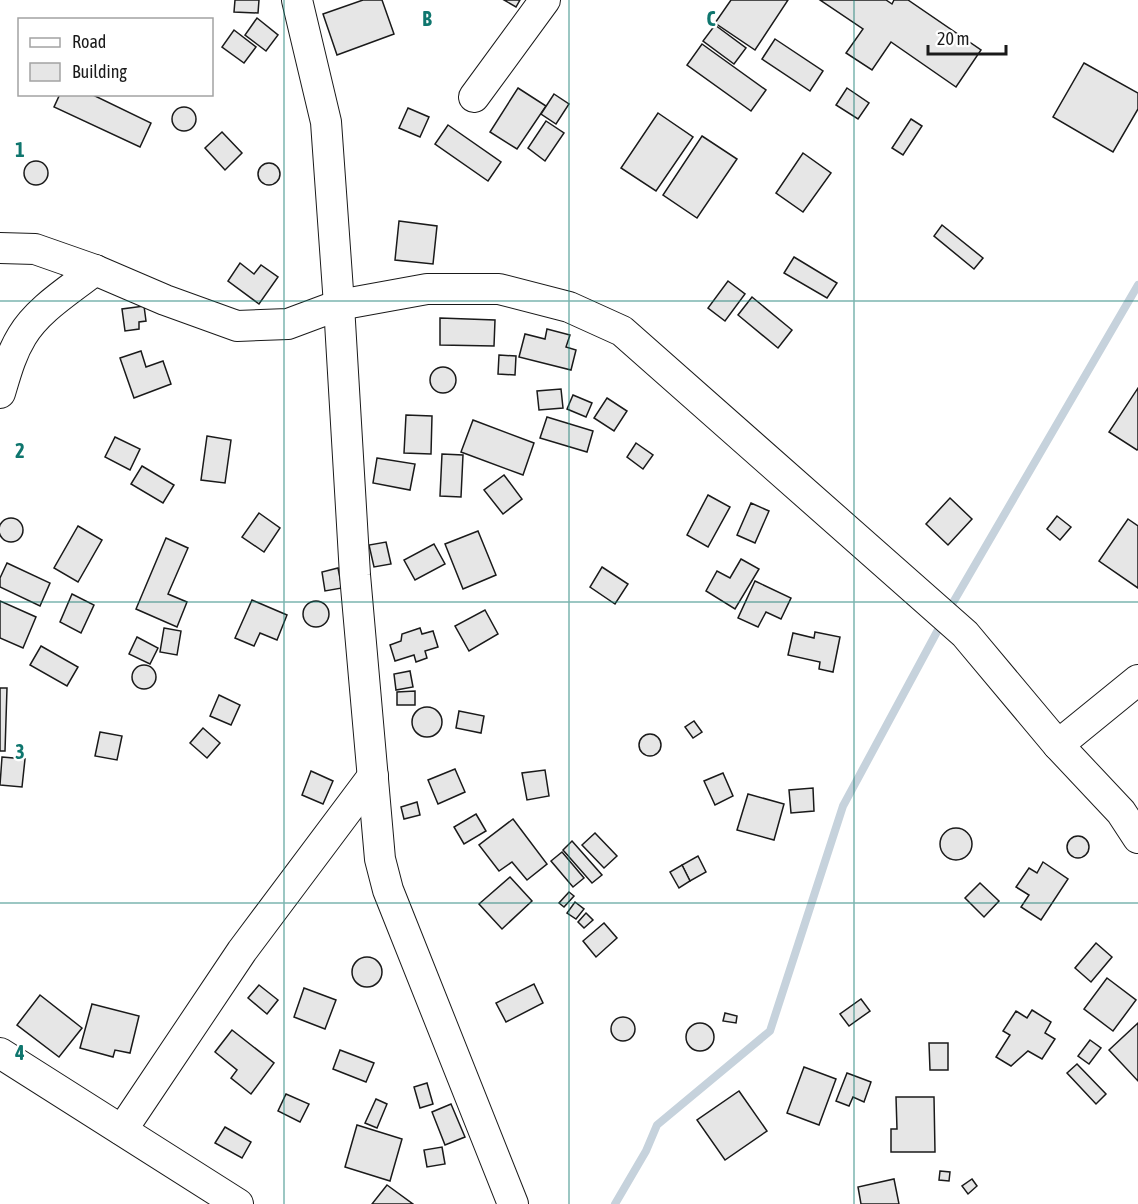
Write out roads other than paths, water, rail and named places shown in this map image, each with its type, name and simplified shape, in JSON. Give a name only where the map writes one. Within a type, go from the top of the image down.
[{"type":"street","points":[[297,0],[326,122],[355,575],[380,859],[388,890],[513,1204]]},
{"type":"street","points":[[474,97],[545,0]]},
{"type":"street","points":[[0,248],[34,249],[95,270],[165,300],[237,326],[288,324],[339,305],[427,289],[499,289],[569,307],[622,331],[965,634],[1058,745],[1121,812],[1138,838]]},
{"type":"street","points":[[0,393],[12,357],[23,334],[44,311],[95,270]]},
{"type":"street","points":[[1058,745],[1138,680]]},
{"type":"street","points":[[122,1130],[242,951],[373,776]]},
{"type":"street","points":[[0,1053],[238,1204]]},
{"type":"waterway","points":[[951,606],[1138,285]]},
{"type":"waterway","points":[[615,1204],[646,1151],[657,1125],[770,1031],[843,806],[939,628]]}]
